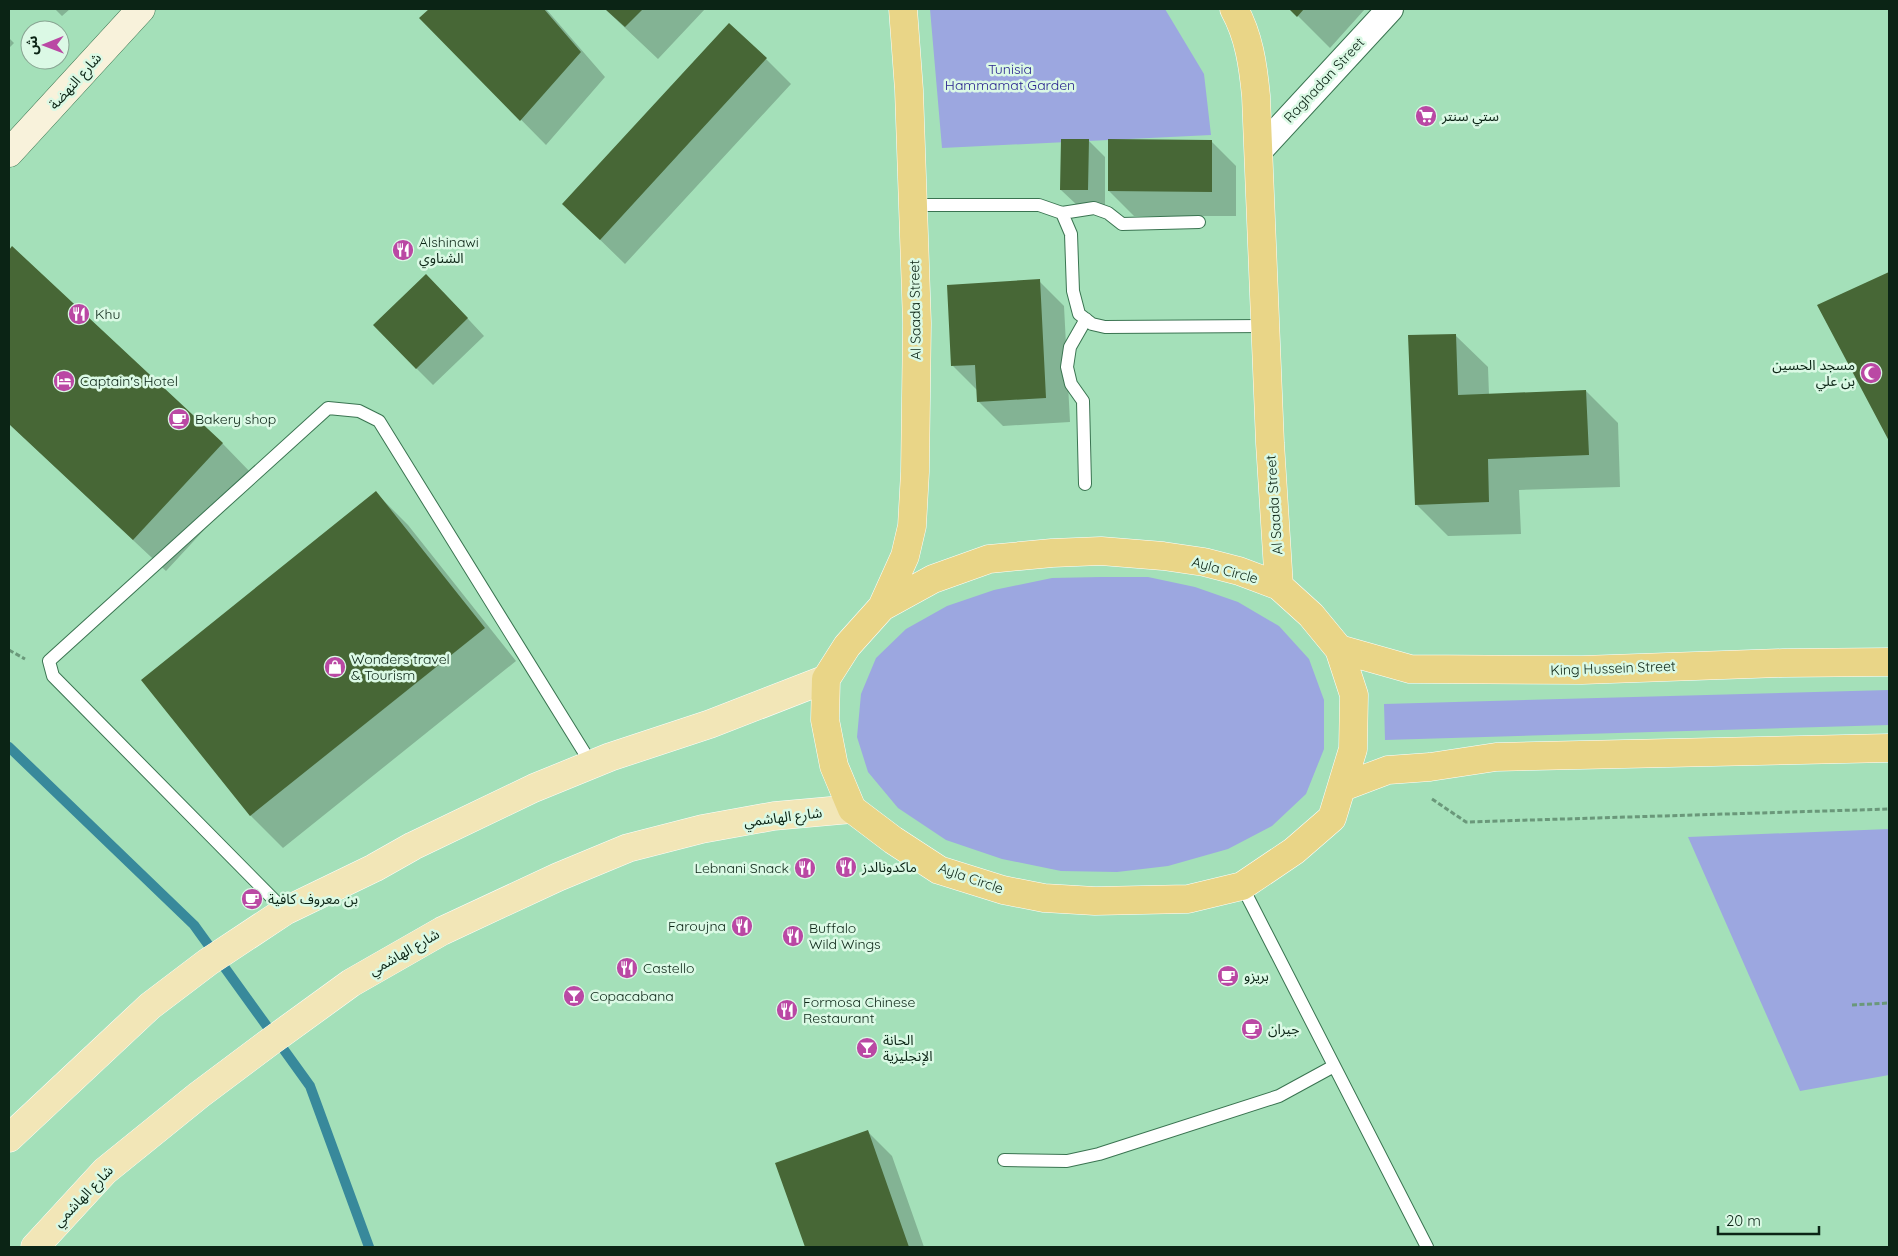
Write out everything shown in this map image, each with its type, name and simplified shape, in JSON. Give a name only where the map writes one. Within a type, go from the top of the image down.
[{"type":"highway","name":"Al Saada Street","points":[[882,607],[905,556],[912,526],[917,322],[909,90],[903,9]]},
{"type":"highway","name":"Al Saada Street","points":[[1234,9],[1247,38],[1253,64],[1270,443],[1279,586]]},
{"type":"highway","name":"Ayla Circle","points":[[826,680],[847,646],[882,607],[933,578],[989,560],[1052,552],[1101,551],[1163,556],[1204,562],[1239,571],[1279,586],[1311,615],[1339,649],[1354,695],[1353,749],[1332,818],[1294,851],[1242,886],[1188,899],[1095,901],[1044,898],[1003,890],[940,870],[893,840],[852,809]]},
{"type":"highway","name":"King Hussein Street","points":[[1339,649],[1410,669],[1582,670],[1783,663],[1889,662]]},
{"type":"highway","points":[[826,680],[825,720],[834,766],[852,809]]},
{"type":"highway","points":[[1343,787],[1388,770],[1496,757],[1889,748]]},
{"type":"main road","points":[[9,1138],[150,1006],[208,962],[285,910],[534,788],[610,757],[710,724],[826,680]]},
{"type":"main road","name":"شارع الهاشمي","points":[[35,1247],[105,1171],[199,1095],[274,1038],[352,983],[442,931],[558,877],[628,848],[702,829],[774,816],[852,809]]},
{"type":"street","name":"شارع النهضة","points":[[9,153],[141,9]]},
{"type":"street","name":"Raghadan Street","points":[[1258,152],[1390,9]]},
{"type":"lane","points":[[912,206],[1039,205],[1062,213],[1094,208],[1108,213],[1122,224],[1199,222]]},
{"type":"lane","points":[[1062,213],[1071,234],[1073,291],[1079,314],[1092,324],[1105,326],[1265,326]]},
{"type":"lane","points":[[1085,484],[1082,401],[1070,384],[1067,367],[1070,347],[1086,319]]},
{"type":"lane","points":[[285,910],[53,676],[49,661],[328,408],[359,411],[379,421],[592,765]]},
{"type":"lane","points":[[1242,886],[1427,1247]]},
{"type":"lane","points":[[1004,1160],[1067,1161],[1099,1154],[1279,1096],[1334,1066]]},
{"type":"path","points":[[1388,770],[1466,822],[1889,809]]},
{"type":"path","points":[[1852,1005],[1889,1003]]},
{"type":"green space","name":"Tunisia Hammamat Garden","points":[[930,9],[1165,9],[1204,74],[1211,135],[942,148]]},
{"type":"green space","points":[[1148,577],[1195,587],[1238,602],[1279,626],[1309,659],[1324,700],[1324,749],[1306,794],[1272,826],[1228,849],[1168,866],[1117,872],[1061,871],[1002,859],[946,840],[898,808],[868,772],[857,737],[861,694],[876,658],[906,629],[947,606],[994,590],[1052,578]]},
{"type":"green space","points":[[1889,690],[1889,725],[1385,740],[1384,704]]},
{"type":"green space","points":[[1889,829],[1889,1075],[1800,1091],[1688,837]]},
{"type":"building","points":[[429,9],[544,9],[581,52],[520,121],[419,18]]},
{"type":"building","points":[[605,9],[643,9],[625,27]]},
{"type":"building","points":[[1289,9],[1304,9],[1297,17]]},
{"type":"building","points":[[729,23],[767,58],[600,240],[562,204]]},
{"type":"building","points":[[1061,139],[1089,139],[1088,190],[1060,190]]},
{"type":"building","points":[[1108,139],[1212,140],[1212,192],[1108,191]]},
{"type":"building","points":[[12,246],[223,443],[133,540],[9,424],[9,250]]},
{"type":"building","name":"مسجد الحسين بن علي","points":[[1889,272],[1889,441],[1817,305]]},
{"type":"building","points":[[426,274],[468,318],[416,369],[373,325]]},
{"type":"building","points":[[1040,279],[1046,398],[977,402],[975,365],[951,366],[947,285]]},
{"type":"building","points":[[1456,334],[1458,395],[1586,390],[1589,455],[1488,459],[1489,502],[1415,505],[1408,335]]},
{"type":"building","points":[[376,491],[485,628],[250,816],[141,680]]},
{"type":"building","points":[[868,1130],[909,1247],[805,1247],[775,1163]]},
{"type":"waterway","points":[[9,747],[194,925],[310,1086],[369,1247]]},
{"type":"place","name":"ستي سنتر","points":[[1426,116]]},
{"type":"place","name":"Alshinawi الشناوي","points":[[403,250]]},
{"type":"place","name":"Khu","points":[[79,314]]},
{"type":"place","name":"مسجد الحسين بن علي","points":[[1871,373]]},
{"type":"place","name":"Captain's Hotel","points":[[64,381]]},
{"type":"place","name":"Bakery shop","points":[[179,419]]},
{"type":"place","name":"Wonders travel & Tourism","points":[[335,667]]},
{"type":"place","name":"ماكدونالدز","points":[[846,867]]},
{"type":"place","name":"Lebnani Snack","points":[[805,868]]},
{"type":"place","name":"بن معروف كافية","points":[[252,899]]},
{"type":"place","name":"Faroujna","points":[[742,926]]},
{"type":"place","name":"Buffalo Wild Wings","points":[[793,936]]},
{"type":"place","name":"Castello","points":[[627,968]]},
{"type":"place","name":"بريزو","points":[[1228,976]]},
{"type":"place","name":"Copacabana","points":[[574,996]]},
{"type":"place","name":"Formosa Chinese Restaurant","points":[[787,1010]]},
{"type":"place","name":"جيران","points":[[1252,1029]]},
{"type":"place","name":"الحانة الإنجليزية","points":[[867,1048]]}]
